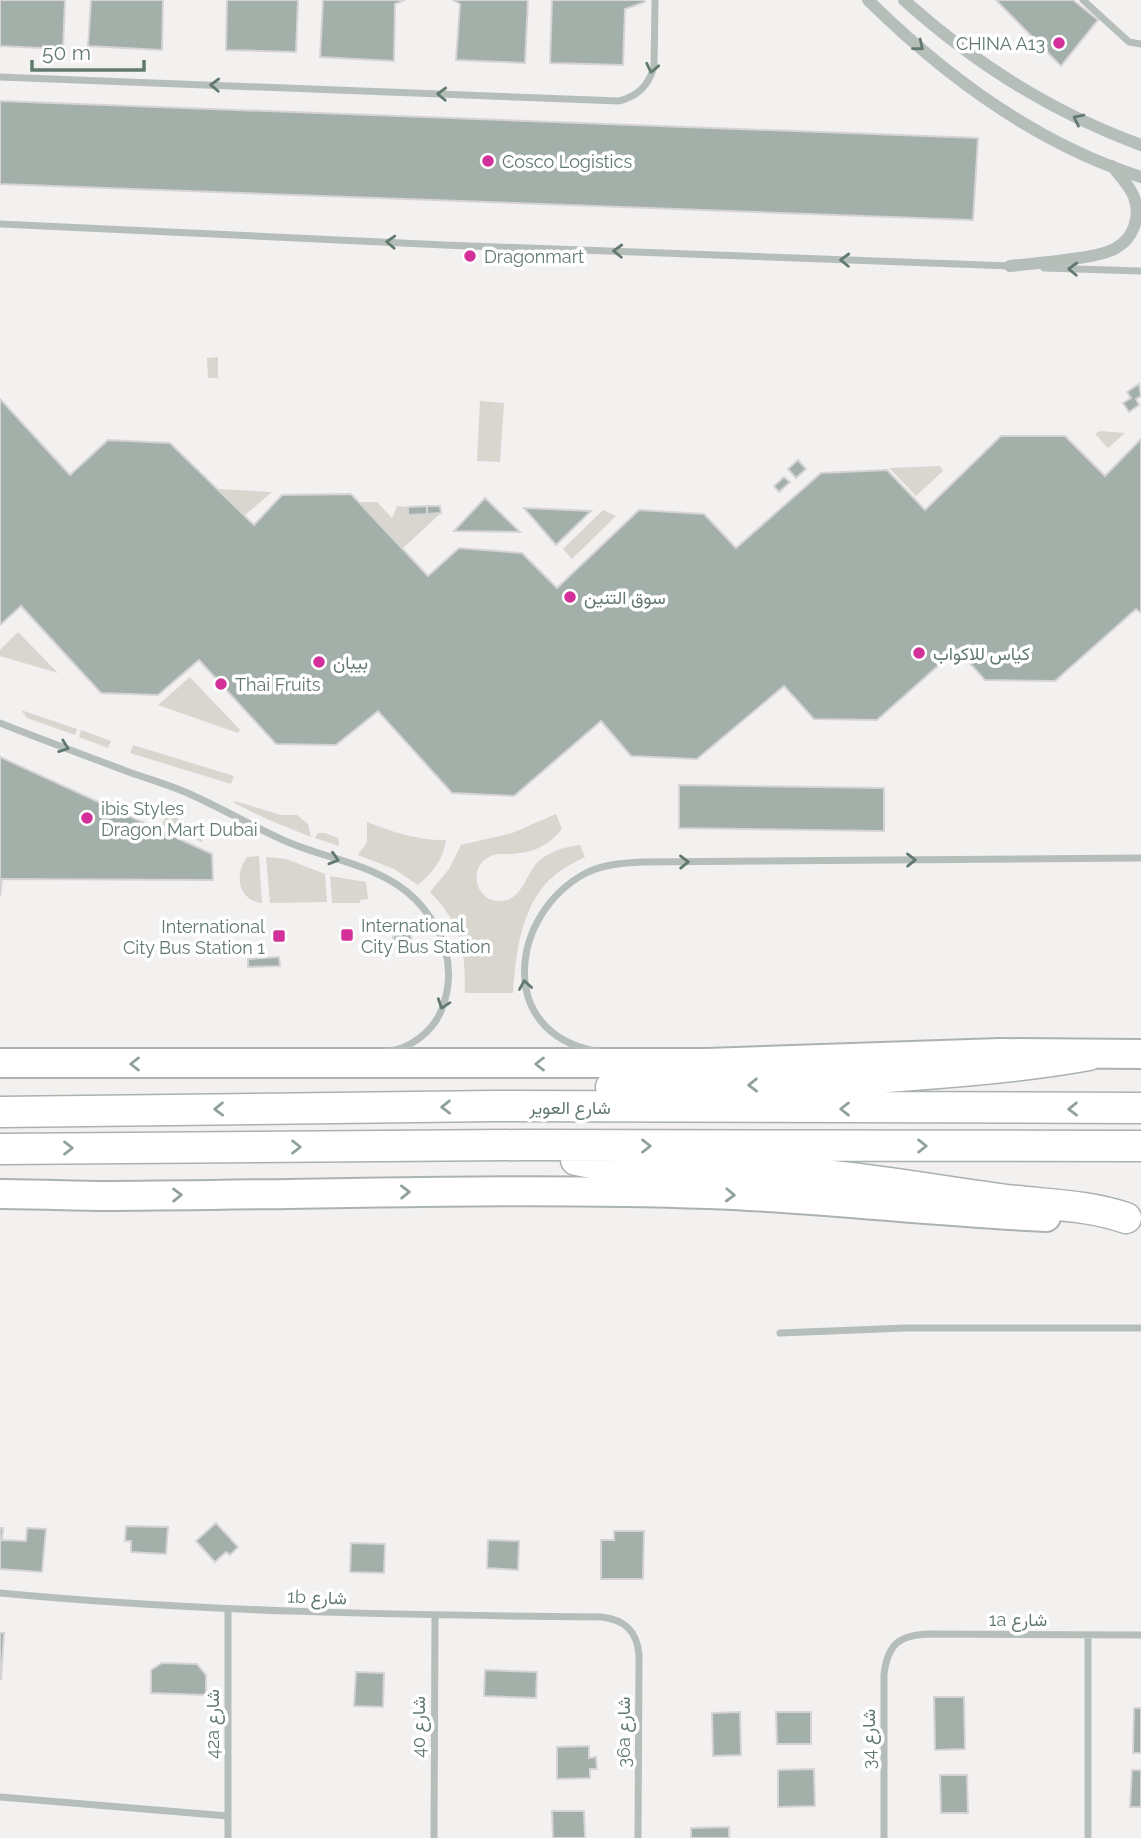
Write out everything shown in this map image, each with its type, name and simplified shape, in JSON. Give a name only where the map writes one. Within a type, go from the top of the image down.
[{"type":"highway","points":[[495,1106],[561,1090],[843,1081],[1019,1066],[1088,1055]]},
{"type":"highway","name":"شارع العوير","points":[[0,1112],[495,1106],[1019,1110],[1141,1108]]},
{"type":"highway","points":[[526,1145],[554,1154],[614,1166],[859,1178],[1018,1202],[1090,1209],[1133,1218]]},
{"type":"highway","points":[[0,1149],[526,1145],[1141,1146]]},
{"type":"main road","points":[[0,1063],[706,1063],[1000,1053],[1141,1054]]},
{"type":"main road","points":[[0,1194],[109,1196],[438,1191],[695,1194],[822,1200],[1004,1215],[1133,1218]]},
{"type":"main road","points":[[0,1206],[109,1196]]},
{"type":"street","points":[[0,77],[619,101],[638,93],[651,77],[654,67],[655,0]]},
{"type":"street","points":[[868,0],[913,41],[994,104],[1047,136],[1141,177]]},
{"type":"street","points":[[904,0],[955,42],[1013,84],[1076,118],[1139,144]]},
{"type":"street","points":[[1083,0],[1129,42],[1141,44]]},
{"type":"street","points":[[1010,266],[1101,254],[1123,243],[1136,222],[1137,205],[1130,190],[1112,166]]},
{"type":"street","points":[[0,223],[444,245],[1141,271]]},
{"type":"street","points":[[0,723],[197,797],[280,839],[369,870],[413,897],[430,917],[444,943],[450,981],[440,1014],[421,1037],[395,1050],[376,1052]]},
{"type":"street","points":[[600,1052],[566,1041],[540,1019],[525,991],[523,969],[527,946],[542,912],[568,885],[601,867],[615,863],[643,862],[1141,858]]},
{"type":"street","points":[[228,1065],[251,1059],[299,1054]]},
{"type":"street","points":[[625,1054],[706,1063]]},
{"type":"street","points":[[780,1333],[906,1328],[1141,1328]]},
{"type":"street","name":"1b شارع","points":[[0,1593],[228,1610],[435,1616],[602,1617],[622,1622],[631,1628]]},
{"type":"street","name":"42a شارع","points":[[228,1610],[228,1838]]},
{"type":"street","name":"شارع 40","points":[[434,1838],[435,1616]]},
{"type":"street","name":"36a شارع","points":[[631,1628],[636,1637],[639,1655],[638,1838]]},
{"type":"street","name":"1a شارع","points":[[897,1642],[918,1634],[1141,1635]]},
{"type":"street","points":[[1088,1635],[1088,1838]]},
{"type":"street","name":"شارع 34","points":[[884,1838],[884,1674],[886,1662],[897,1642]]},
{"type":"street","points":[[0,1797],[228,1816]]},
{"type":"shaded area","points":[[218,357],[218,378],[208,378],[207,358]]},
{"type":"shaded area","points":[[480,401],[504,403],[500,462],[477,461]]},
{"type":"shaded area","points":[[1100,431],[1125,433],[1108,448],[1095,434]]},
{"type":"shaded area","points":[[940,466],[943,471],[916,496],[889,468]]},
{"type":"shaded area","points":[[218,489],[272,492],[245,515]]},
{"type":"shaded area","points":[[359,502],[377,502],[392,518],[397,506],[408,507],[408,515],[441,513],[402,549]]},
{"type":"shaded area","points":[[603,510],[616,516],[572,559],[563,549]]},
{"type":"shaded area","points":[[18,632],[58,673],[0,656],[0,650]]},
{"type":"shaded area","points":[[190,677],[240,730],[238,733],[158,705]]},
{"type":"shaded area","points":[[21,710],[77,729],[75,735],[27,718]]},
{"type":"shaded area","points":[[81,730],[111,741],[108,748],[79,737]]},
{"type":"shaded area","points":[[133,745],[234,776],[231,784],[130,753]]},
{"type":"shaded area","points":[[235,801],[281,815],[297,815],[308,824],[311,837],[269,820],[234,803]]},
{"type":"shaded area","points":[[167,814],[206,831],[202,842],[162,825]]},
{"type":"shaded area","points":[[556,814],[562,829],[539,848],[494,855],[482,862],[477,876],[480,891],[492,900],[508,899],[519,891],[535,865],[549,854],[580,845],[585,857],[556,874],[544,885],[535,899],[519,945],[513,993],[465,993],[460,938],[449,916],[430,892],[449,869],[461,845],[512,833]]},
{"type":"shaded area","points":[[367,822],[416,837],[446,840],[440,860],[418,885],[394,869],[358,855],[367,842]]},
{"type":"shaded area","points":[[318,833],[338,838],[339,846],[315,838]]},
{"type":"shaded area","points":[[259,856],[262,903],[254,901],[243,892],[240,879],[240,871],[247,857]]},
{"type":"shaded area","points":[[266,857],[286,859],[325,874],[327,902],[270,903]]},
{"type":"shaded area","points":[[330,876],[366,882],[368,899],[360,900],[360,903],[332,903]]},
{"type":"building","points":[[0,0],[65,0],[63,49],[0,46]]},
{"type":"building","points":[[91,0],[163,0],[162,50],[88,46]]},
{"type":"building","points":[[227,0],[298,0],[296,52],[226,50]]},
{"type":"building","points":[[323,0],[405,0],[395,4],[394,61],[320,57]]},
{"type":"building","points":[[453,0],[528,0],[525,63],[456,60],[460,4]]},
{"type":"building","points":[[552,0],[644,0],[645,2],[625,9],[623,65],[550,63]]},
{"type":"building","name":"CHINA A13","points":[[996,0],[1073,0],[1098,20],[1061,66]]},
{"type":"building","name":"Cosco Logistics","points":[[0,101],[978,138],[973,220],[0,184]]},
{"type":"building","points":[[1139,384],[1141,396],[1136,399],[1139,405],[1129,412],[1123,403],[1131,398],[1127,392]]},
{"type":"building","name":"سوق التنين","points":[[0,399],[70,475],[108,440],[170,443],[254,525],[282,495],[351,494],[428,576],[459,548],[522,553],[557,588],[639,510],[704,514],[736,548],[821,473],[887,470],[925,510],[1001,436],[1065,436],[1105,476],[1141,439],[1141,613],[1136,609],[1055,681],[985,680],[957,649],[877,720],[814,719],[784,686],[697,759],[631,756],[601,721],[514,796],[452,793],[378,711],[336,745],[276,744],[199,660],[158,695],[101,693],[21,606],[0,625]]},
{"type":"building","points":[[798,460],[806,469],[796,478],[788,469]]},
{"type":"building","points":[[784,477],[790,482],[779,492],[774,486]]},
{"type":"building","points":[[485,498],[520,532],[454,531]]},
{"type":"building","points":[[427,506],[440,506],[441,513],[427,514]]},
{"type":"building","points":[[427,506],[427,514],[408,515],[408,507]]},
{"type":"building","points":[[524,508],[591,511],[556,545]]},
{"type":"building","points":[[0,757],[212,854],[213,880],[2,879],[0,896]]},
{"type":"building","points":[[679,785],[884,788],[884,831],[679,828]]},
{"type":"building","points":[[410,926],[412,946],[395,948],[393,936],[401,935],[400,927]]},
{"type":"building","points":[[279,957],[280,966],[248,967],[248,959]]},
{"type":"building","points":[[216,1523],[238,1547],[230,1555],[226,1552],[215,1562],[196,1541]]},
{"type":"building","points":[[126,1526],[168,1527],[166,1554],[131,1552],[131,1541],[125,1541]]},
{"type":"building","points":[[0,1528],[3,1528],[2,1540],[26,1541],[27,1528],[46,1529],[42,1572],[0,1569]]},
{"type":"building","points":[[614,1531],[644,1531],[643,1579],[601,1579],[601,1540],[614,1540]]},
{"type":"building","points":[[488,1540],[519,1541],[518,1570],[487,1568]]},
{"type":"building","points":[[351,1543],[385,1544],[384,1573],[350,1572]]},
{"type":"building","points":[[0,1633],[4,1633],[1,1679],[0,1679]]},
{"type":"building","points":[[162,1663],[197,1664],[206,1675],[206,1695],[151,1693],[151,1670]]},
{"type":"building","points":[[485,1670],[537,1672],[536,1698],[484,1696]]},
{"type":"building","points":[[356,1672],[384,1673],[383,1707],[354,1706]]},
{"type":"building","points":[[934,1697],[964,1697],[965,1749],[935,1750]]},
{"type":"building","points":[[1134,1708],[1141,1708],[1141,1753],[1133,1753]]},
{"type":"building","points":[[740,1712],[741,1755],[713,1756],[712,1713]]},
{"type":"building","points":[[776,1712],[811,1712],[811,1744],[777,1744]]},
{"type":"building","points":[[589,1746],[589,1758],[596,1757],[597,1769],[590,1769],[590,1778],[557,1779],[557,1747]]},
{"type":"building","points":[[814,1769],[815,1806],[778,1807],[778,1770]]},
{"type":"building","points":[[1132,1770],[1141,1770],[1141,1807],[1130,1807]]},
{"type":"building","points":[[940,1775],[967,1775],[968,1813],[941,1813]]},
{"type":"building","points":[[552,1811],[584,1811],[585,1838],[553,1838]]},
{"type":"building","points":[[729,1827],[729,1838],[691,1838],[691,1828]]},
{"type":"place","name":"CHINA A13","points":[[1059,43]]},
{"type":"place","name":"Cosco Logistics","points":[[488,161]]},
{"type":"place","name":"Dragonmart","points":[[470,256]]},
{"type":"place","name":"سوق التنين","points":[[570,597]]},
{"type":"place","name":"كياس للاكواب","points":[[919,653]]},
{"type":"place","name":"بيبان","points":[[319,662]]},
{"type":"place","name":"Thai Fruits","points":[[221,684]]},
{"type":"place","name":"ibis Styles Dragon Mart Dubai","points":[[87,818]]},
{"type":"place","name":"International City Bus Station","points":[[347,935]]},
{"type":"place","name":"International City Bus Station 1","points":[[279,936]]}]
